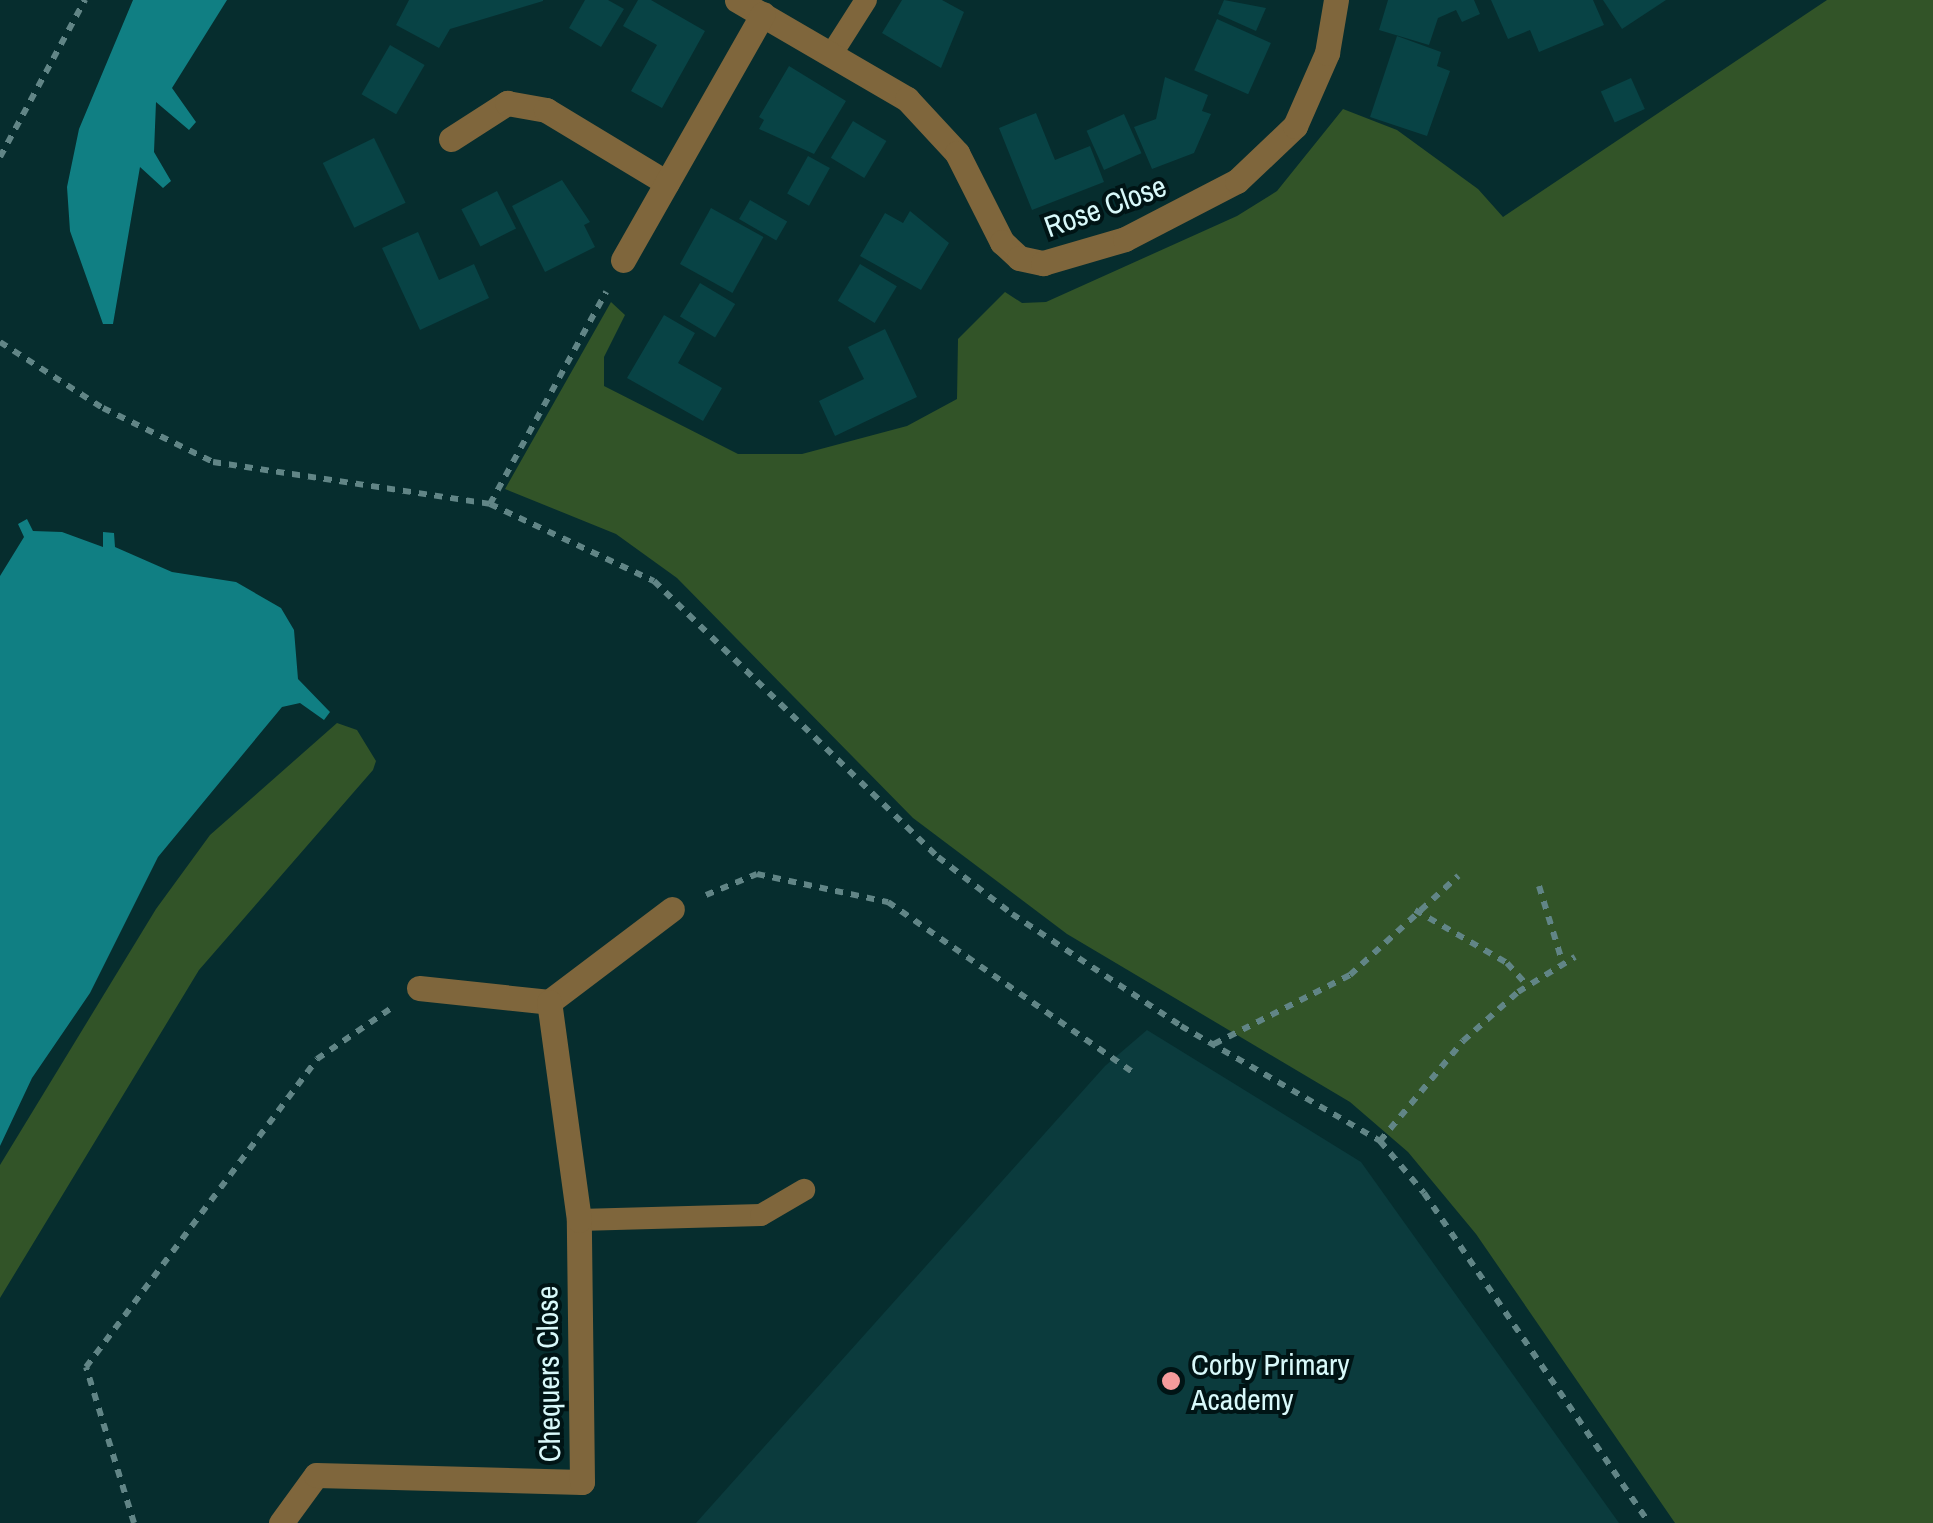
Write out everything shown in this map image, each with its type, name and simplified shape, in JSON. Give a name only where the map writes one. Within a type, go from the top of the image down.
[{"type":"street","name":"Rose Close","points":[[737,0],[933,122],[957,153],[1002,242],[1019,258],[1066,261],[1195,206],[1237,180],[1295,126],[1326,53],[1336,0]]},
{"type":"street","points":[[623,260],[763,14]]},
{"type":"street","points":[[451,139],[507,103],[546,110],[667,182]]},
{"type":"street","points":[[419,988],[549,1002],[672,909]]},
{"type":"street","name":"Chequers Close","points":[[282,1523],[316,1475],[582,1482],[579,1220],[549,1002]]},
{"type":"lane","points":[[831,55],[866,0]]},
{"type":"lane","points":[[579,1220],[760,1215],[804,1190]]},
{"type":"path","points":[[0,157],[85,0]]},
{"type":"path","points":[[490,504],[623,260]]},
{"type":"path","points":[[0,342],[103,408],[213,462],[490,504],[654,581],[938,857],[1098,974],[1380,1141],[1424,1193],[1649,1523]]},
{"type":"path","points":[[672,909],[758,874],[888,902],[1134,1073]]},
{"type":"path","points":[[1214,1044],[1267,1014],[1321,994],[1458,876]]},
{"type":"path","points":[[1539,886],[1563,964]]},
{"type":"path","points":[[1416,910],[1507,963],[1528,986]]},
{"type":"path","points":[[1380,1141],[1462,1041],[1528,986],[1575,957]]},
{"type":"path","points":[[134,1523],[86,1367],[317,1059],[419,988]]},
{"type":"shaded area","name":"Corby Primary Academy","points":[[1147,1030],[1361,1162],[1619,1523],[696,1523],[1105,1066]]},
{"type":"green space","points":[[1827,0],[1933,0],[1933,1523],[1675,1523],[1476,1234],[1408,1152],[1350,1102],[1067,934],[913,818],[677,578],[616,534],[505,489],[611,302],[625,315],[604,357],[604,386],[738,454],[802,454],[907,426],[957,399],[958,339],[1005,292],[1022,303],[1046,302],[1237,216],[1277,191],[1343,109],[1397,130],[1478,189],[1503,217]]},
{"type":"green space","points":[[337,723],[357,730],[376,761],[373,770],[199,970],[0,1298],[0,1165],[156,909],[210,835]]},
{"type":"water","points":[[133,0],[227,0],[172,88],[196,122],[189,130],[156,102],[154,152],[171,181],[163,188],[140,167],[113,324],[103,324],[70,231],[67,187],[79,129]]},
{"type":"water","points":[[27,519],[33,531],[62,532],[103,547],[103,532],[114,533],[115,547],[172,572],[236,582],[281,608],[294,630],[298,679],[330,712],[324,720],[300,703],[282,707],[158,857],[90,993],[32,1078],[0,1146],[0,576],[24,537],[18,524]]},
{"type":"building","points":[[409,0],[543,1],[450,29],[439,48],[396,25]]},
{"type":"building","points":[[585,0],[608,0],[624,9],[601,47],[569,28]]},
{"type":"building","points":[[638,0],[651,0],[705,31],[662,108],[631,91],[657,45],[623,26]]},
{"type":"building","points":[[902,0],[942,0],[964,12],[941,68],[882,33]]},
{"type":"building","points":[[1224,0],[1266,8],[1256,31],[1218,14]]},
{"type":"building","points":[[1388,0],[1474,0],[1480,14],[1462,22],[1456,10],[1438,18],[1429,45],[1379,30]]},
{"type":"building","points":[[1491,0],[1593,0],[1604,25],[1539,52],[1530,30],[1508,39]]},
{"type":"building","points":[[1603,0],[1666,0],[1622,29]]},
{"type":"building","points":[[1217,19],[1271,43],[1248,94],[1194,70]]},
{"type":"building","points":[[1397,36],[1441,52],[1437,66],[1450,71],[1427,136],[1370,117]]},
{"type":"building","points":[[390,45],[425,65],[396,114],[362,94]]},
{"type":"building","points":[[789,66],[846,101],[814,154],[759,129],[764,120],[759,117]]},
{"type":"building","points":[[1165,77],[1208,95],[1202,111],[1211,114],[1194,153],[1152,169],[1134,127],[1156,119]]},
{"type":"building","points":[[1631,78],[1645,109],[1615,122],[1601,91]]},
{"type":"building","points":[[1036,113],[1055,160],[1090,146],[1104,182],[1032,210],[999,128]]},
{"type":"building","points":[[1124,114],[1141,153],[1104,170],[1087,131]]},
{"type":"building","points":[[853,121],[886,141],[864,178],[831,158]]},
{"type":"building","points":[[374,138],[406,203],[354,228],[323,163]]},
{"type":"building","points":[[808,156],[830,168],[809,206],[787,194]]},
{"type":"building","points":[[562,180],[590,222],[584,225],[595,247],[545,272],[512,206]]},
{"type":"building","points":[[497,191],[516,228],[480,247],[461,209]]},
{"type":"building","points":[[750,200],[787,222],[776,241],[739,219]]},
{"type":"building","points":[[711,208],[763,237],[732,293],[680,264]]},
{"type":"building","points":[[910,211],[949,243],[921,290],[860,256],[885,213],[903,223]]},
{"type":"building","points":[[418,232],[439,280],[474,264],[489,298],[420,330],[382,248]]},
{"type":"building","points":[[860,264],[897,286],[875,323],[838,301]]},
{"type":"building","points":[[700,283],[735,304],[715,338],[680,316]]},
{"type":"building","points":[[664,315],[695,333],[678,363],[722,388],[703,421],[627,378]]},
{"type":"building","points":[[885,329],[917,397],[835,436],[819,401],[864,379],[848,347]]},
{"type":"place","name":"Corby Primary Academy","points":[[1171,1381]]}]
